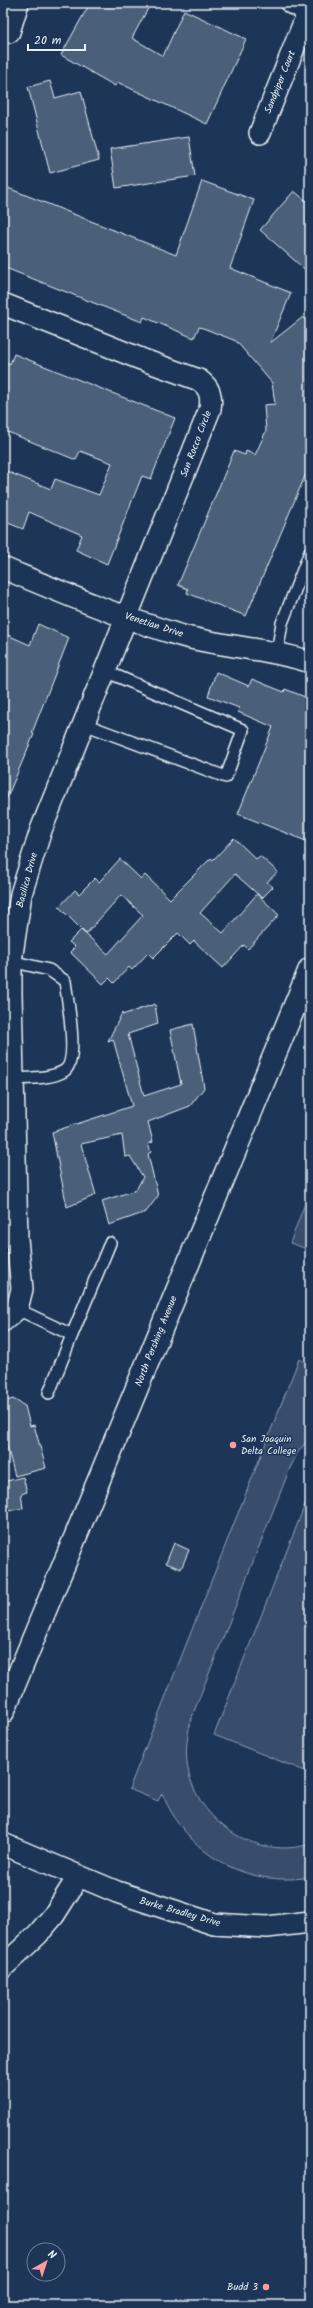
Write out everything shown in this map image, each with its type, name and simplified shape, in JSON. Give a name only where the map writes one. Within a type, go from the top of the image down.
[{"type":"main road","name":"North Pershing Avenue","points":[[3,1712],[310,969]]},
{"type":"street","points":[[9,32],[18,3]]},
{"type":"street","name":"Sandpiper Court","points":[[260,132],[304,8]]},
{"type":"street","name":"San Rocco Circle","points":[[3,304],[141,359],[199,380],[206,385],[210,392],[210,409],[127,616]]},
{"type":"street","name":"Venetian Drive","points":[[3,568],[180,635],[277,653],[310,662]]},
{"type":"street","name":"Basilica Drive","points":[[10,1315],[22,1289],[17,1239],[11,961],[21,894],[41,830],[127,616]]},
{"type":"street","name":"Burke Bradley Drive","points":[[3,1844],[78,1877],[117,1892],[214,1924],[267,1926],[310,1922]]},
{"type":"street","points":[[3,1967],[42,1929],[78,1877]]},
{"type":"lane","points":[[277,653],[282,623],[310,552]]},
{"type":"lane","points":[[84,724],[226,777],[243,730],[105,671]]},
{"type":"lane","points":[[11,961],[49,970],[65,981],[73,1049],[70,1064],[66,1070],[58,1074],[13,1079]]},
{"type":"lane","points":[[49,1393],[110,1243]]},
{"type":"lane","points":[[10,1315],[72,1335]]},
{"type":"shaded area","points":[[310,1190],[310,1250],[290,1243]]},
{"type":"shaded area","points":[[299,1359],[310,1364],[310,1437],[298,1452],[290,1468],[193,1714],[189,1728],[186,1751],[187,1766],[196,1792],[206,1809],[219,1823],[235,1834],[252,1842],[271,1847],[290,1848],[310,1844],[310,1877],[286,1879],[263,1877],[241,1871],[221,1862],[203,1849],[187,1833],[173,1815],[162,1793],[158,1801],[129,1789]]},
{"type":"shaded area","points":[[310,1492],[310,1773],[214,1735]]},
{"type":"building","points":[[90,3],[151,3],[132,38],[163,56],[184,10],[246,39],[207,124],[117,82],[115,86],[61,55]]},
{"type":"building","points":[[50,81],[55,98],[81,91],[99,160],[50,173],[28,87]]},
{"type":"building","points":[[189,137],[195,176],[116,188],[110,149]]},
{"type":"building","points":[[202,181],[254,200],[230,268],[291,293],[270,343],[303,317],[310,326],[310,464],[246,616],[187,593],[188,589],[178,585],[234,451],[245,455],[246,451],[255,455],[266,431],[264,405],[275,404],[272,383],[236,341],[199,327],[194,338],[144,317],[142,322],[3,267],[3,186],[176,255]]},
{"type":"building","points":[[294,191],[310,204],[310,274],[260,230]]},
{"type":"building","points":[[14,354],[175,418],[151,479],[142,476],[107,564],[76,550],[82,535],[29,512],[23,529],[3,521],[3,470],[51,489],[55,479],[99,495],[112,463],[80,451],[76,460],[3,430],[3,370],[6,362],[10,364]]},
{"type":"building","points":[[38,624],[69,638],[32,733],[34,734],[3,807],[3,633],[30,645]]},
{"type":"building","points":[[216,672],[249,686],[252,679],[284,692],[285,689],[310,699],[310,832],[306,841],[238,814],[273,727],[238,712],[239,708],[208,696]]},
{"type":"building","points":[[234,838],[256,859],[260,856],[278,872],[267,882],[273,887],[262,898],[235,874],[200,913],[223,933],[257,894],[279,915],[248,949],[244,945],[223,968],[194,941],[190,945],[178,933],[153,958],[148,953],[132,970],[129,967],[114,983],[109,978],[103,984],[70,952],[75,947],[69,942],[81,930],[108,954],[143,915],[121,895],[86,934],[59,907],[75,890],[79,894],[95,878],[99,882],[120,859],[141,879],[145,875],[170,899],[211,858],[213,860]]},
{"type":"building","points":[[155,1004],[158,1024],[128,1034],[144,1096],[181,1084],[170,1030],[193,1024],[204,1088],[190,1106],[148,1122],[153,1142],[148,1144],[151,1152],[148,1154],[158,1196],[146,1212],[109,1225],[102,1201],[136,1190],[143,1177],[130,1156],[125,1157],[122,1135],[81,1144],[96,1195],[67,1207],[52,1132],[132,1106],[113,1039],[108,1041],[122,1013],[122,1015]]},
{"type":"building","points":[[13,1399],[25,1406],[30,1426],[34,1425],[46,1468],[15,1476],[3,1431],[3,1402]]},
{"type":"building","points":[[23,1477],[27,1492],[21,1494],[23,1508],[3,1512],[3,1482]]},
{"type":"building","points":[[174,1543],[189,1550],[181,1569],[166,1563]]},
{"type":"place","name":"San Joaquin Delta College","points":[[233,1445]]},
{"type":"place","name":"Budd 3","points":[[266,2287]]}]
